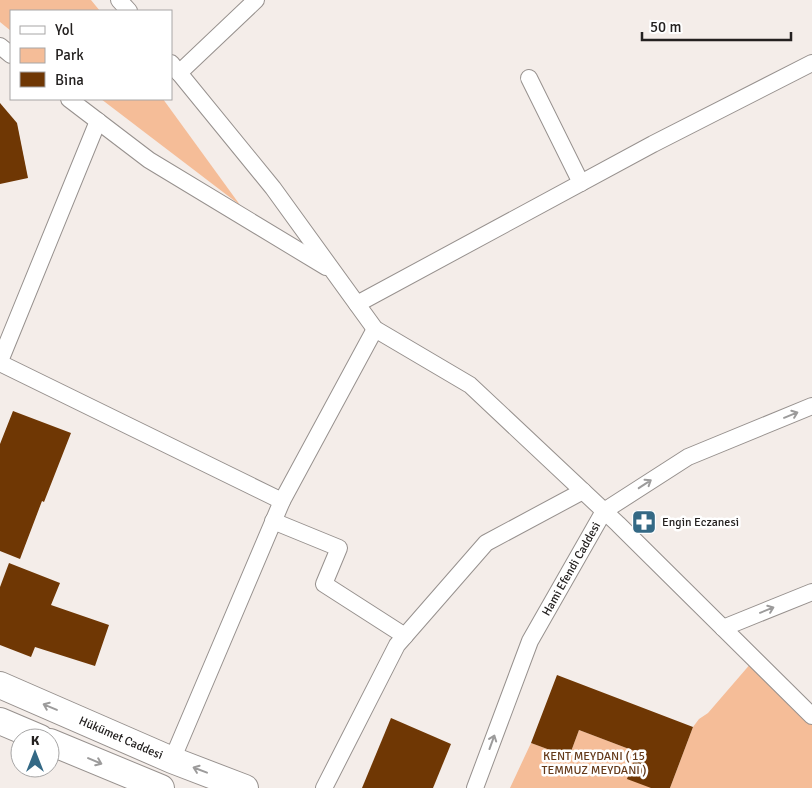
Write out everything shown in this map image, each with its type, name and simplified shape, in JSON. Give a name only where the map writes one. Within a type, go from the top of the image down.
[{"type":"main road","name":"Hükümet Caddesi","points":[[0,685],[172,760],[245,788]]},
{"type":"main road","points":[[0,721],[16,728]]},
{"type":"main road","points":[[60,746],[161,788]]},
{"type":"street","points":[[120,0],[128,10]]},
{"type":"street","points":[[256,0],[175,68],[273,188],[375,329],[470,385],[604,511],[812,716]]},
{"type":"street","points":[[0,46],[10,54]]},
{"type":"street","points":[[357,304],[653,144],[812,63]]},
{"type":"street","points":[[529,78],[581,183]]},
{"type":"street","points":[[70,100],[149,160],[333,271]]},
{"type":"street","points":[[98,121],[0,362],[282,501]]},
{"type":"street","points":[[172,760],[282,501],[375,329]]},
{"type":"street","name":"Hami Efendi Caddesi","points":[[475,788],[530,641],[604,511],[688,457],[812,406]]},
{"type":"street","points":[[324,788],[397,645],[486,543],[583,491]]},
{"type":"street","points":[[273,521],[339,548],[324,584],[405,636]]},
{"type":"street","points":[[723,628],[812,592]]},
{"type":"green space","points":[[0,0],[91,0],[99,10],[10,10],[10,30],[0,22]]},
{"type":"green space","points":[[102,100],[164,100],[240,205]]},
{"type":"green space","name":"KENT MEYDANI ( 15 TEMMUZ MEYDANI )","points":[[752,662],[812,722],[812,788],[670,788],[693,727],[699,719],[708,713]]},
{"type":"green space","name":"KENT MEYDANI ( 15 TEMMUZ MEYDANI )","points":[[579,730],[637,752],[651,788],[510,788],[531,743],[569,757]]},
{"type":"building","points":[[0,103],[17,123],[28,178],[0,184]]},
{"type":"building","points":[[13,411],[71,433],[20,559],[0,551],[0,444]]},
{"type":"building","points":[[9,563],[60,583],[51,605],[109,625],[95,666],[35,647],[31,657],[0,645],[0,587]]},
{"type":"building","points":[[557,675],[693,727],[670,788],[651,788],[627,779],[637,752],[579,730],[569,757],[531,743]]},
{"type":"building","points":[[391,718],[451,744],[433,788],[362,788]]},
{"type":"place","name":"Engin Eczanesi","points":[[644,522]]}]
